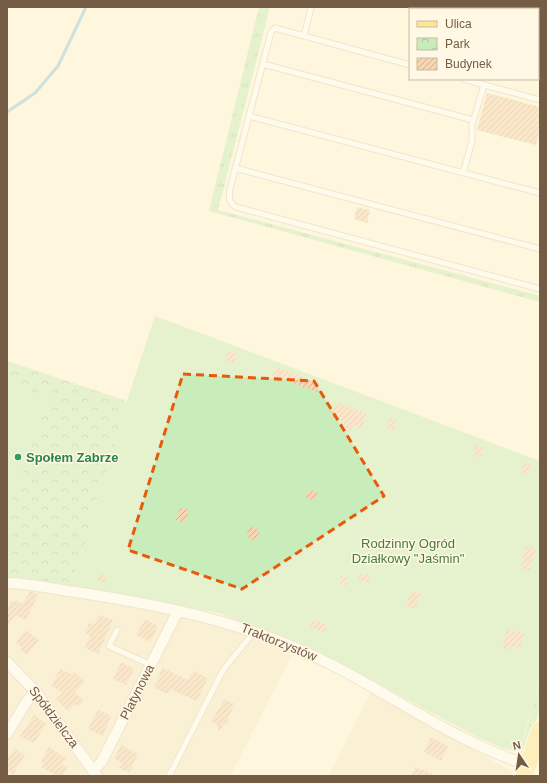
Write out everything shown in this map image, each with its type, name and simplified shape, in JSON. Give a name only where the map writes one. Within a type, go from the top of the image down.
[{"type":"main road","points":[[527,770],[540,730]]},
{"type":"street","name":"Traktorzystów","points":[[7,583],[106,597],[178,611],[218,620],[254,632],[325,661],[456,734],[499,754],[527,770]]},
{"type":"street","name":"Platynowa","points":[[95,773],[178,611]]},
{"type":"street","name":"Spółdzielcza","points":[[7,662],[36,692],[95,773]]},
{"type":"street","points":[[7,734],[27,701],[36,692]]},
{"type":"lane","points":[[304,36],[311,7]]},
{"type":"lane","points":[[409,65],[275,28],[271,32],[235,168],[229,198],[231,204],[236,207],[540,289]]},
{"type":"lane","points":[[262,64],[473,120]]},
{"type":"lane","points":[[467,80],[540,100]]},
{"type":"lane","points":[[463,173],[472,141],[473,120],[484,84]]},
{"type":"lane","points":[[249,116],[540,193]]},
{"type":"lane","points":[[235,168],[540,249]]},
{"type":"lane","points":[[117,630],[109,646],[151,664]]},
{"type":"lane","points":[[169,776],[223,670],[254,632]]},
{"type":"highlighted area","points":[[183,374],[314,381],[384,496],[242,589],[128,550]]},
{"type":"shaded area","points":[[7,587],[101,601],[198,618],[238,630],[293,653],[230,776],[7,776]]},
{"type":"shaded area","points":[[371,692],[428,723],[519,776],[329,776]]},
{"type":"green space","points":[[259,7],[270,7],[218,210],[540,296],[540,302],[209,211]]},
{"type":"green space","name":"Rodzinny Ogród Działkowy \"Jaśmin\"","points":[[155,316],[540,461],[540,677],[520,751],[505,749],[477,737],[332,659],[219,613],[72,586],[127,401]]},
{"type":"green space","points":[[7,361],[127,401],[72,586],[7,576]]},
{"type":"green space","name":"Społem Zabrze","points":[[7,383],[49,398],[7,517]]},
{"type":"green space","points":[[540,677],[540,707],[528,753],[524,757],[519,758]]},
{"type":"building","points":[[487,93],[540,107],[540,129],[536,145],[477,130]]},
{"type":"building","points":[[357,207],[370,210],[367,223],[354,219]]},
{"type":"building","points":[[228,351],[237,354],[234,364],[225,361]]},
{"type":"building","points":[[276,367],[319,383],[317,392],[280,378],[279,382],[271,379]]},
{"type":"building","points":[[336,402],[367,414],[361,429],[353,425],[351,431],[343,428],[345,423],[330,416]]},
{"type":"building","points":[[390,418],[397,421],[393,431],[385,427]]},
{"type":"building","points":[[476,445],[484,448],[480,457],[473,454]]},
{"type":"building","points":[[524,462],[531,464],[527,475],[520,472]]},
{"type":"building","points":[[308,490],[318,493],[315,501],[305,497]]},
{"type":"building","points":[[180,507],[189,510],[185,523],[176,520]]},
{"type":"building","points":[[250,526],[260,531],[255,541],[246,536]]},
{"type":"building","points":[[526,546],[536,548],[529,571],[520,568]]},
{"type":"building","points":[[99,573],[107,576],[104,583],[97,580]]},
{"type":"building","points":[[360,573],[370,576],[368,583],[358,580]]},
{"type":"building","points":[[341,576],[349,579],[346,586],[339,583]]},
{"type":"building","points":[[30,591],[38,595],[26,620],[15,615],[7,627],[7,610],[11,601],[16,601],[23,604]]},
{"type":"building","points":[[411,591],[421,594],[415,609],[406,606]]},
{"type":"building","points":[[99,615],[113,620],[98,654],[85,648],[90,635],[85,633],[89,623],[94,625]]},
{"type":"building","points":[[145,619],[158,626],[150,642],[136,635]]},
{"type":"building","points":[[313,620],[327,625],[324,632],[310,627]]},
{"type":"building","points":[[507,629],[525,634],[519,648],[511,645],[510,650],[502,648]]},
{"type":"building","points":[[26,630],[39,640],[27,655],[20,650],[22,647],[16,642]]},
{"type":"building","points":[[121,662],[134,669],[126,685],[113,679]]},
{"type":"building","points":[[162,668],[188,680],[193,671],[208,678],[197,701],[170,689],[168,694],[154,688]]},
{"type":"building","points":[[60,669],[71,674],[74,671],[85,682],[75,692],[84,701],[78,707],[75,704],[68,711],[56,699],[63,692],[51,686]]},
{"type":"building","points":[[224,699],[234,704],[226,724],[224,723],[219,732],[217,725],[211,722]]},
{"type":"building","points":[[98,710],[111,716],[103,736],[88,729]]},
{"type":"building","points":[[34,715],[46,724],[34,743],[20,736]]},
{"type":"building","points":[[431,737],[448,746],[441,761],[424,752]]},
{"type":"building","points":[[121,745],[138,754],[129,773],[119,768],[122,763],[114,759]]},
{"type":"building","points":[[49,747],[66,758],[62,764],[68,767],[63,776],[57,776],[41,767],[44,763],[41,761]]},
{"type":"building","points":[[15,749],[25,755],[13,774],[7,770],[7,759]]},
{"type":"building","points":[[415,767],[437,776],[411,776]]},
{"type":"waterway","points":[[7,112],[35,93],[58,66],[86,7]]},
{"type":"place","name":"Społem Zabrze","points":[[18,457]]}]
